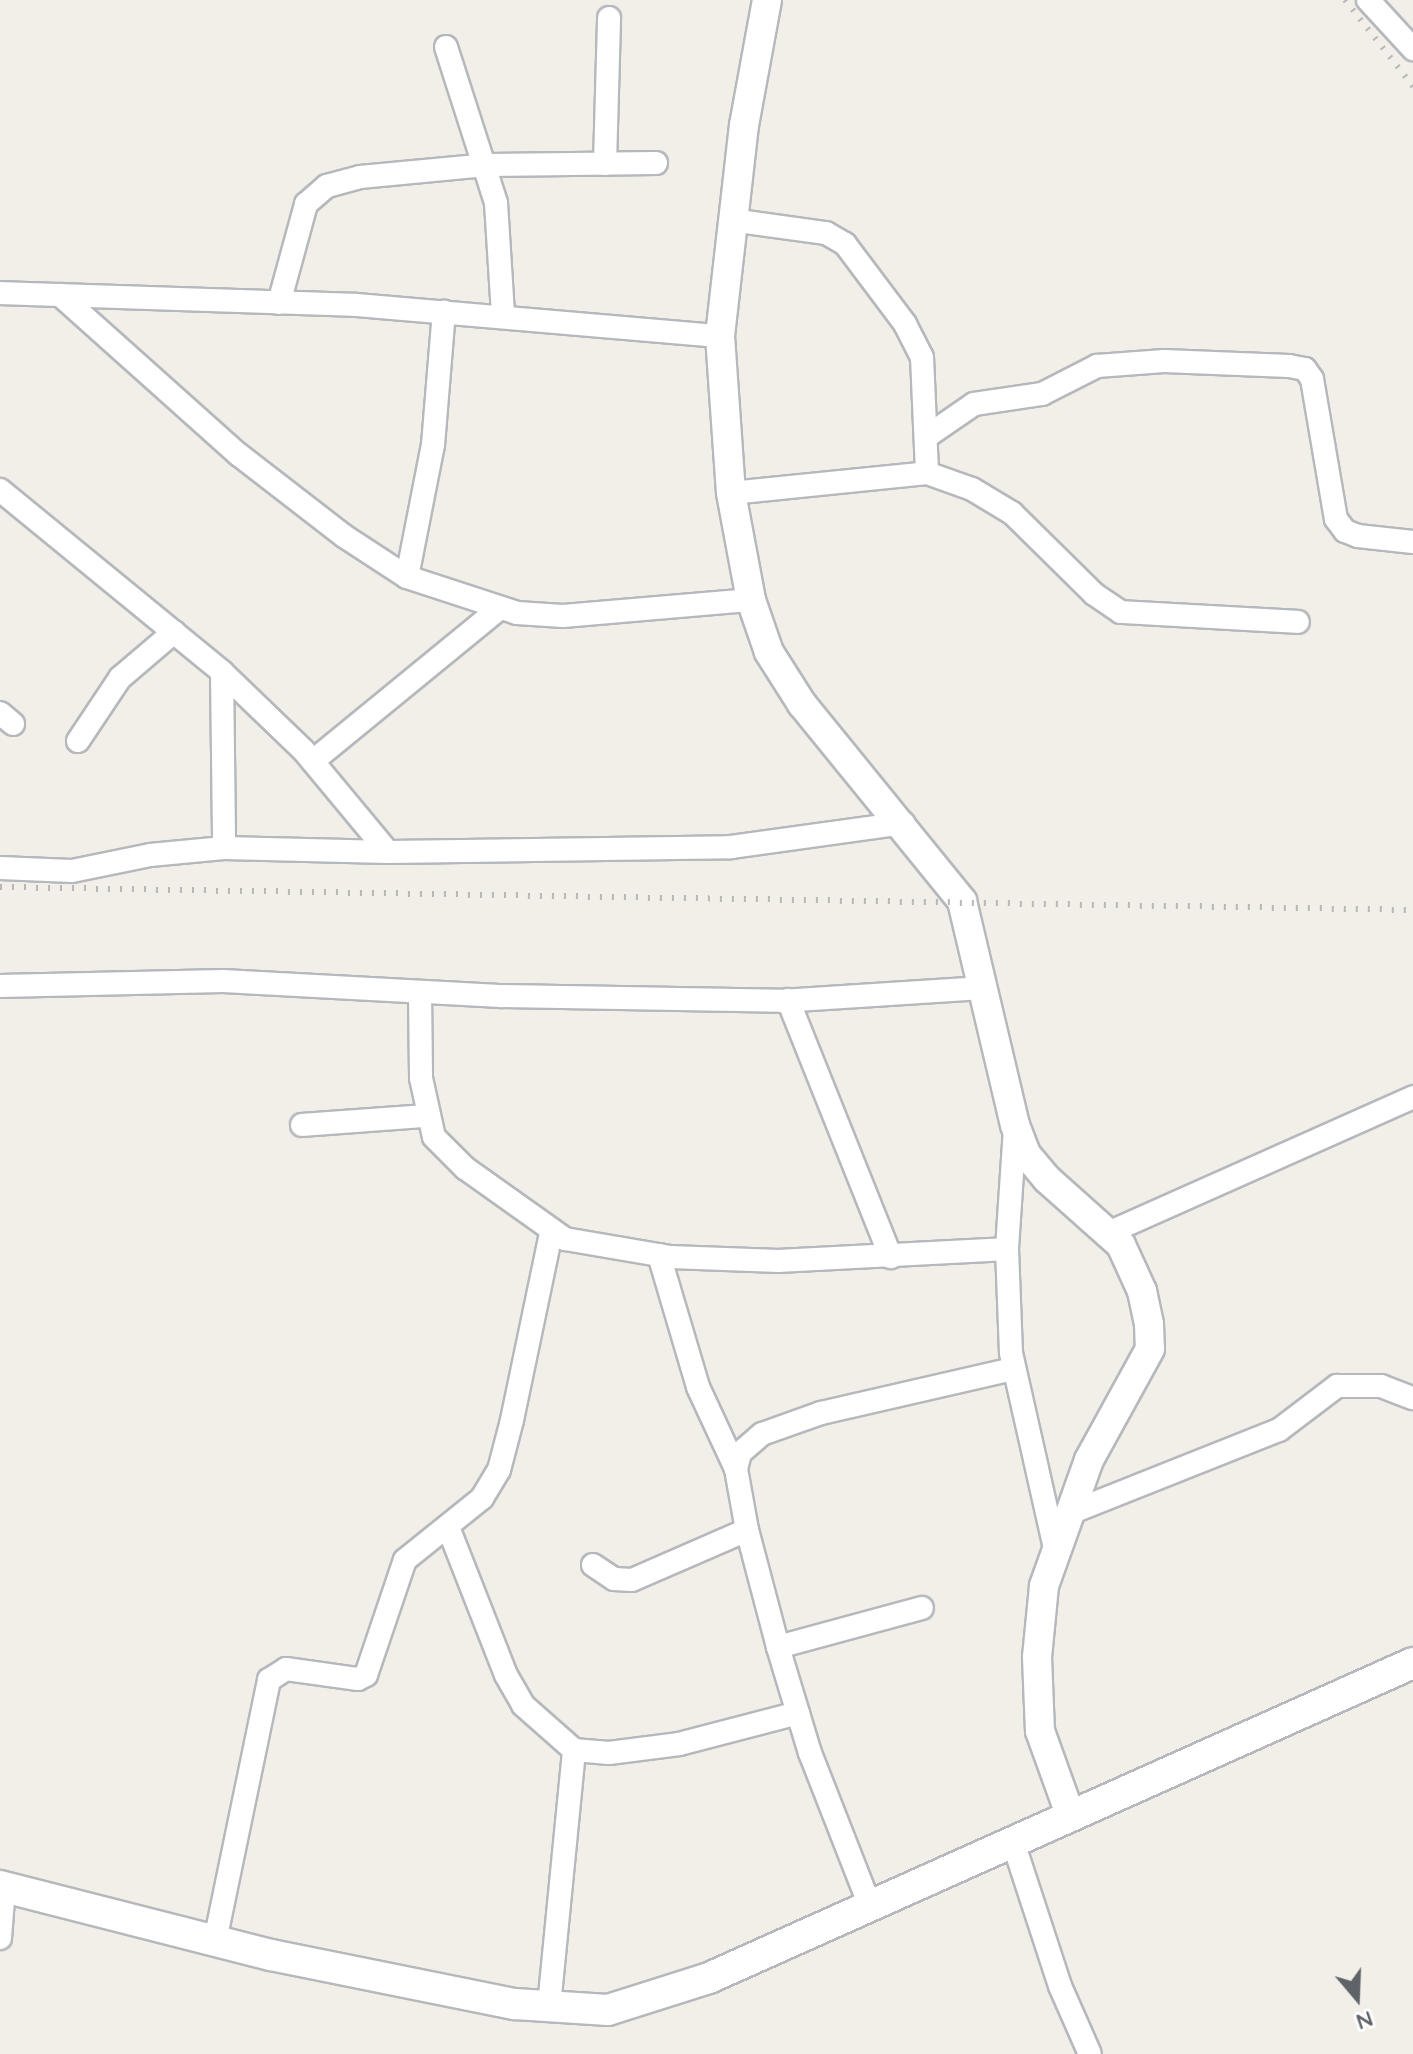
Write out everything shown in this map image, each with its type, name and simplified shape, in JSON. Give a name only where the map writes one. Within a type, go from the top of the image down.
[{"type":"main road","points":[[2,1887],[215,1941],[515,2004],[608,2010],[709,1978],[1413,1663]]},
{"type":"street","points":[[767,0],[731,220],[720,336],[731,493],[751,600],[769,652],[802,704],[903,823],[962,901],[1015,1125],[1026,1154],[1047,1179],[1121,1245],[1142,1291],[1150,1349],[1089,1460],[1044,1586],[1037,1657],[1040,1731],[1071,1817]]},
{"type":"street","points":[[1368,0],[1413,49]]},
{"type":"street","points":[[605,164],[609,18]]},
{"type":"street","points":[[446,47],[488,165],[500,238],[503,315]]},
{"type":"street","points":[[279,303],[306,204],[327,186],[360,177],[488,165],[656,163]]},
{"type":"street","points":[[731,220],[826,233],[845,244],[905,324],[922,357],[927,473]]},
{"type":"street","points":[[0,293],[444,311],[720,336]]},
{"type":"street","points":[[60,295],[238,454],[344,536],[407,577],[499,609],[563,616],[751,600]]},
{"type":"street","points":[[407,577],[433,445],[444,311]]},
{"type":"street","points":[[926,437],[974,404],[1042,394],[1097,366],[1164,361],[1305,369],[1312,379],[1336,519],[1345,531],[1358,536],[1413,542]]},
{"type":"street","points":[[731,493],[927,473],[972,489],[1012,513],[1094,594],[1121,612],[1298,622]]},
{"type":"street","points":[[0,490],[222,672],[313,761],[388,852]]},
{"type":"street","points":[[313,761],[499,609]]},
{"type":"street","points":[[78,741],[120,678],[174,632]]},
{"type":"street","points":[[222,672],[224,848]]},
{"type":"street","points":[[0,868],[72,871],[161,853],[224,848],[388,852],[731,847],[903,823]]},
{"type":"street","points":[[0,986],[223,981],[420,993],[788,1000],[983,988]]},
{"type":"street","points":[[420,993],[426,1116],[446,1152],[551,1233],[659,1255],[779,1261],[1007,1249]]},
{"type":"street","points":[[788,1000],[891,1257]]},
{"type":"street","points":[[1108,1233],[1413,1097]]},
{"type":"street","points":[[302,1125],[426,1116]]},
{"type":"street","points":[[1015,1125],[1007,1249],[1013,1369],[1056,1553]]},
{"type":"street","points":[[215,1941],[269,1680],[286,1669],[358,1679],[366,1675],[405,1560],[482,1498],[499,1470],[551,1233]]},
{"type":"street","points":[[659,1255],[698,1387],[736,1469],[747,1530],[798,1713],[870,1906]]},
{"type":"street","points":[[736,1469],[749,1441],[821,1413],[1013,1369]]},
{"type":"street","points":[[1070,1513],[1279,1430],[1337,1386],[1381,1386],[1413,1398]]},
{"type":"street","points":[[448,1527],[506,1675],[533,1716],[574,1750],[609,1753],[679,1744],[798,1713]]},
{"type":"street","points":[[593,1565],[614,1579],[632,1580],[747,1530]]},
{"type":"street","points":[[778,1647],[922,1608]]},
{"type":"street","points":[[549,2006],[574,1750]]},
{"type":"street","points":[[1013,1842],[1060,1986],[1090,2054]]},
{"type":"street","points":[[0,1938],[2,1887]]},
{"type":"railway","points":[[1345,0],[1413,86]]},
{"type":"railway","points":[[0,887],[1413,910]]}]
